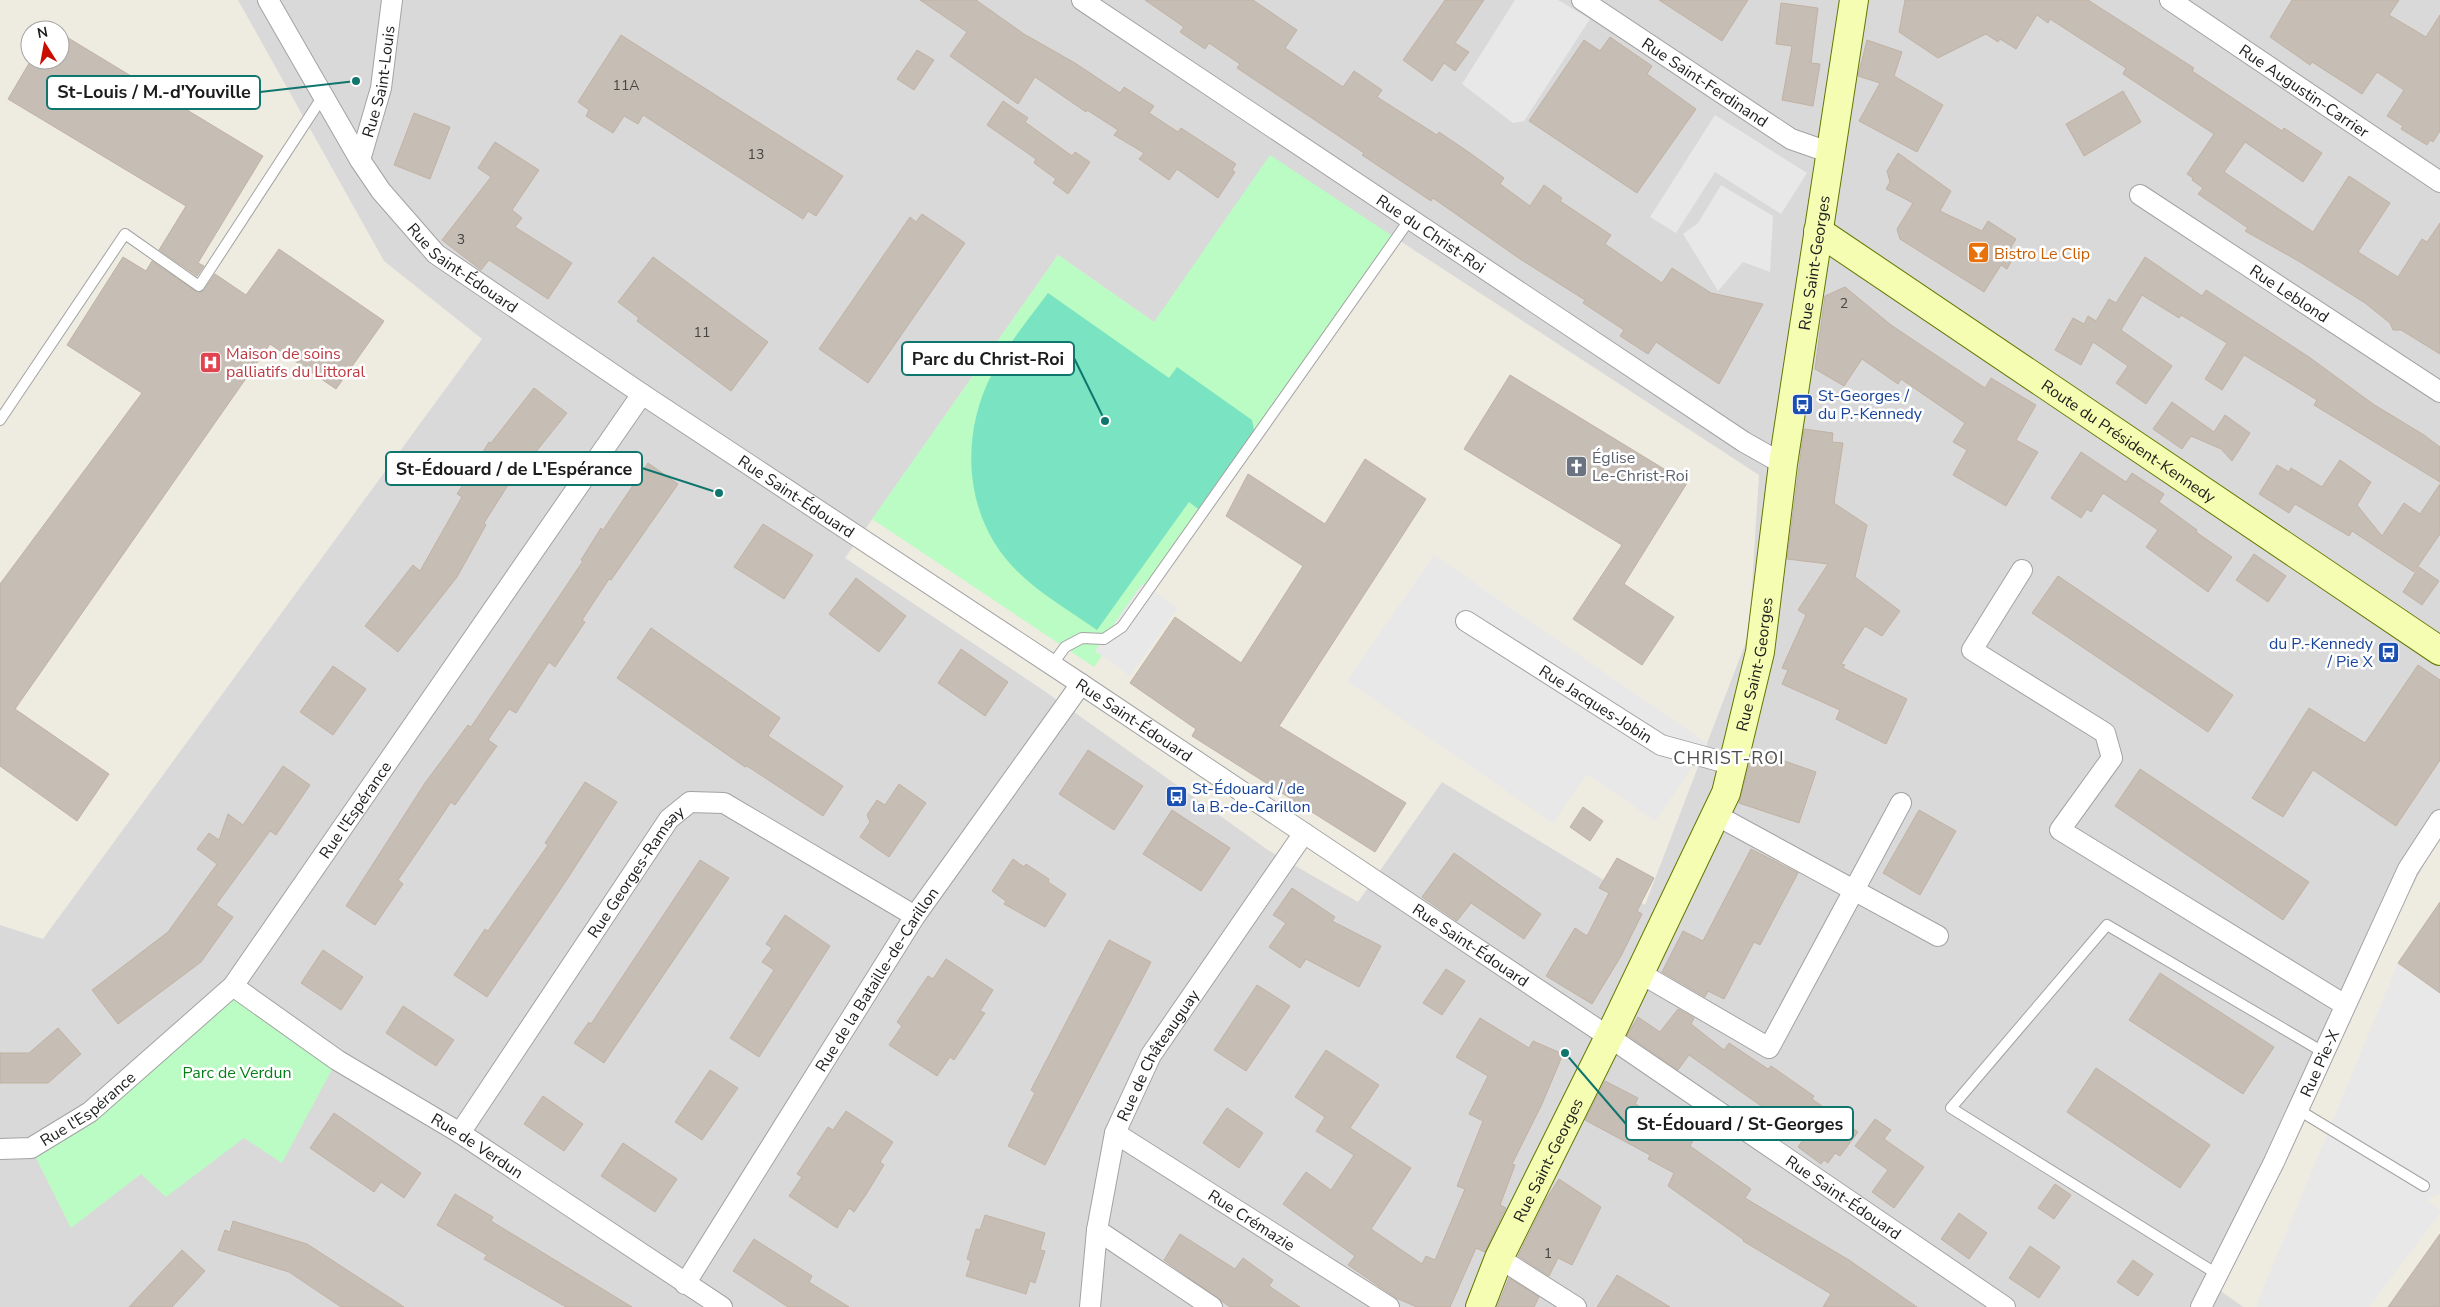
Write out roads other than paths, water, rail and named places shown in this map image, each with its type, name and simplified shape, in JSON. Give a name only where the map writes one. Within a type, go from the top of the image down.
[{"type":"street","name":"Rue Saint-Édouard","points":[[268,0],[360,160],[381,191],[436,254],[642,394],[1081,684],[1609,1037],[2004,1307]]},
{"type":"street","name":"Rue Saint-Louis","points":[[360,160],[381,88],[392,0]]},
{"type":"street","name":"Rue du Christ-Roi","points":[[1082,0],[1744,442],[1782,464]]},
{"type":"street","name":"Rue Saint-Ferdinand","points":[[1582,0],[1791,139],[1831,153]]},
{"type":"street","name":"Rue Saint-Georges","points":[[1480,1307],[1499,1258],[1609,1037],[1726,794],[1760,652],[1782,464],[1854,0]]},
{"type":"street","name":"Rue Augustin-Carrier","points":[[2170,0],[2440,182]]},
{"type":"street","name":"Rue Leblond","points":[[2140,195],[2440,392]]},
{"type":"street","name":"Route du Président-Kennedy","points":[[1818,231],[2440,651]]},
{"type":"street","name":"Rue l'Espérance","points":[[0,1149],[30,1148],[90,1112],[233,986],[626,420],[642,394]]},
{"type":"street","points":[[2022,570],[1972,650],[2105,733],[2112,758],[2060,830],[2345,1005]]},
{"type":"street","name":"Rue Jacques-Jobin","points":[[1466,621],[1661,745],[1734,765]]},
{"type":"street","name":"Rue de la Bataille-de-Carillon","points":[[685,1284],[916,916],[1081,684]]},
{"type":"street","name":"Rue Georges-Ramsay","points":[[460,1133],[669,819],[690,802],[724,803],[916,916]]},
{"type":"street","points":[[1640,973],[1769,1048],[1901,803]]},
{"type":"street","points":[[1716,815],[1938,936]]},
{"type":"street","name":"Rue Pie-X","points":[[2200,1307],[2297,1109],[2408,869],[2440,820]]},
{"type":"street","name":"Rue de Châteauguay","points":[[1090,1307],[1097,1230],[1115,1133],[1151,1055],[1304,833]]},
{"type":"street","name":"Rue de Verdun","points":[[233,986],[337,1060],[460,1133],[722,1307]]},
{"type":"street","name":"Rue Crémazie","points":[[1115,1133],[1389,1307]]},
{"type":"street","points":[[1097,1230],[1212,1307]]},
{"type":"street","points":[[1499,1258],[1576,1307]]},
{"type":"lane","points":[[0,420],[125,234],[199,286],[323,96]]},
{"type":"lane","points":[[1052,665],[1065,647],[1082,638],[1104,639],[1122,627],[1410,219]]},
{"type":"lane","points":[[2217,1274],[1952,1108],[2107,925],[2323,1052]]},
{"type":"lane","points":[[2297,1109],[2424,1186]]},
{"type":"place","name":"St-Louis / M.-d'Youville","points":[[356,81]]},
{"type":"place","name":"Bistro Le Clip","points":[[1978,253]]},
{"type":"place","name":"Maison de soins palliatifs du Littoral","points":[[210,362]]},
{"type":"place","name":"St-Georges / du P.-Kennedy","points":[[1802,404]]},
{"type":"place","name":"Parc du Christ-Roi","points":[[1105,421]]},
{"type":"place","name":"Église Le-Christ-Roi","points":[[1576,466]]},
{"type":"place","name":"St-Édouard / de L'Espérance","points":[[719,493]]},
{"type":"place","name":"du P.-Kennedy / Pie X","points":[[2389,652]]},
{"type":"place","name":"St-Édouard / de la B.-de-Carillon","points":[[1176,797]]},
{"type":"place","name":"St-Édouard / St-Georges","points":[[1565,1053]]},
{"type":"district","name":"CHRIST-ROI","points":[[1729,758]]},
{"type":"park label","name":"Parc de Verdun","points":[[237,1072]]}]
